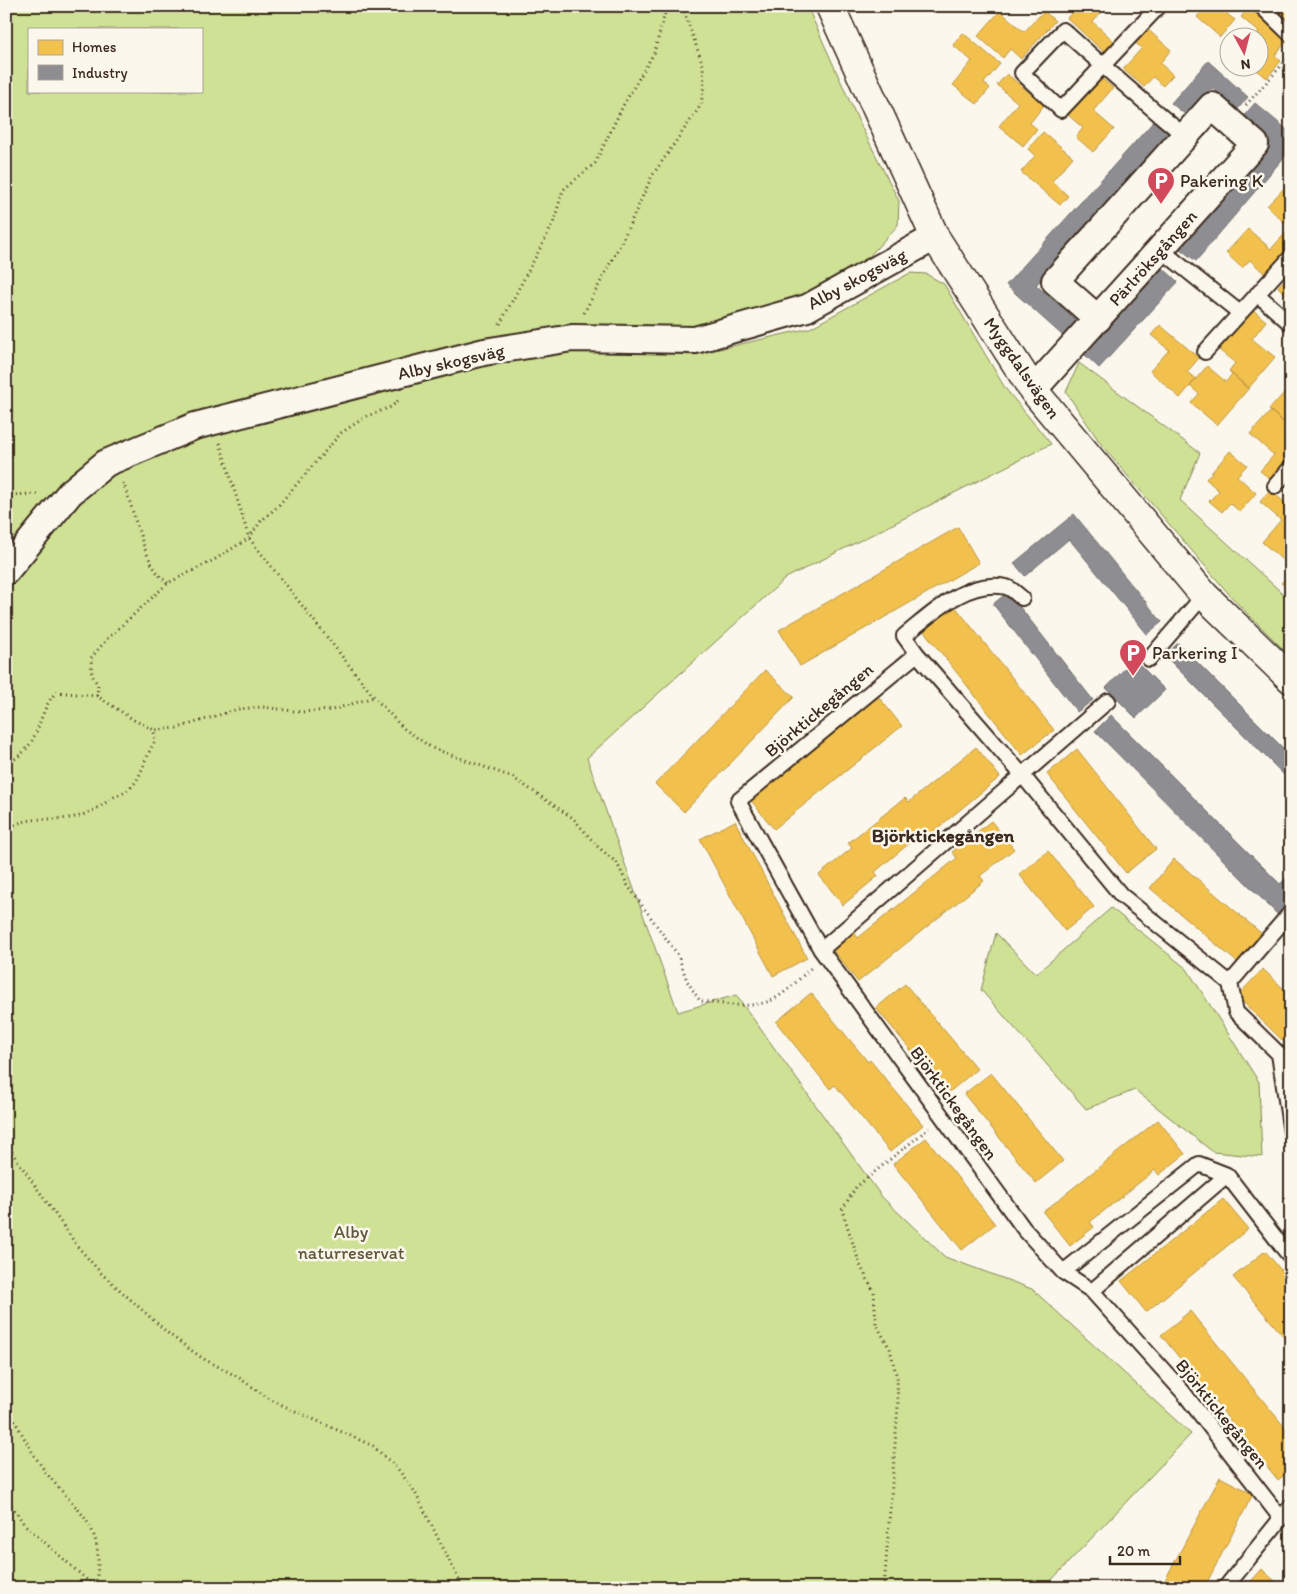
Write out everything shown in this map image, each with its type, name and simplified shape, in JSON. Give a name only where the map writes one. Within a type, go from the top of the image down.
[{"type":"street","name":"Myggdalsvägen","points":[[830,6],[935,237],[1033,390],[1204,595],[1291,678]]},
{"type":"street","name":"Pärlröksgången","points":[[1033,390],[1098,319],[1255,144],[1212,106],[1055,281],[1098,319]]},
{"type":"street","name":"Alby skogsväg","points":[[6,571],[70,493],[106,463],[195,426],[484,352],[572,338],[695,340],[807,308],[935,237]]},
{"type":"lane","points":[[1159,6],[1103,66],[1061,110],[1022,73],[1063,30],[1103,66],[1185,136]]},
{"type":"lane","points":[[1261,6],[1291,35]]},
{"type":"lane","points":[[1160,249],[1240,313]]},
{"type":"lane","points":[[1206,352],[1291,257]]},
{"type":"lane","points":[[1257,294],[1291,324]]},
{"type":"lane","points":[[1275,486],[1291,467]]},
{"type":"lane","points":[[1022,598],[1008,587],[978,586],[943,605],[904,636],[917,654],[1023,776],[1120,895],[1230,983],[1236,1012],[1279,1054],[1291,1133]]},
{"type":"lane","points":[[1149,660],[1204,595]]},
{"type":"lane","name":"Björktickegången","points":[[917,654],[738,801],[821,950],[1024,1229],[1063,1272],[1092,1291],[1183,1392],[1280,1517]]},
{"type":"lane","points":[[821,950],[1108,701]]},
{"type":"lane","points":[[1230,983],[1291,912]]},
{"type":"lane","points":[[1063,1272],[1199,1164],[1227,1176],[1291,1258]]},
{"type":"lane","points":[[1092,1291],[1227,1176]]},
{"type":"lane","points":[[1224,1588],[1280,1517],[1291,1506]]},
{"type":"path","points":[[484,352],[553,224],[563,190],[595,163],[624,104],[654,53],[666,6]]},
{"type":"path","points":[[572,338],[652,176],[701,105],[704,85],[703,65],[682,6]]},
{"type":"path","points":[[1230,122],[1291,55]]},
{"type":"path","points":[[97,696],[98,685],[92,675],[91,658],[107,639],[168,583],[214,560],[249,538],[261,520],[277,507],[341,433],[367,416],[391,407],[399,400],[406,398]]},
{"type":"path","points":[[213,421],[249,538],[374,697],[403,728],[432,748],[512,777],[573,818],[597,846],[617,863],[628,886],[678,955],[687,981],[700,1001],[740,1006],[765,1003],[779,996],[814,965],[820,958],[821,950]]},
{"type":"path","points":[[115,459],[136,518],[143,547],[162,579],[168,583]]},
{"type":"path","points":[[6,764],[17,758],[36,737],[49,701],[56,692],[97,696],[134,720],[154,730],[178,728],[238,709],[263,707],[301,712],[332,710],[374,697]]},
{"type":"path","points":[[6,830],[15,823],[31,819],[68,818],[87,815],[128,790],[142,771],[148,752],[155,741],[154,730]]},
{"type":"path","points":[[884,1588],[898,1406],[897,1378],[890,1350],[876,1324],[874,1292],[860,1265],[842,1210],[856,1187],[942,1118]]},
{"type":"path","points":[[6,1144],[78,1248],[102,1274],[169,1334],[270,1400],[374,1446],[397,1468],[414,1492],[463,1588]]},
{"type":"path","points":[[6,1408],[19,1425],[40,1464],[63,1493],[80,1508],[87,1520],[99,1547],[96,1587]]},
{"type":"path","points":[[6,1497],[24,1524],[96,1587]]},
{"type":"green space","name":"Alby naturreservat","points":[[6,6],[807,6],[859,122],[899,201],[898,225],[865,261],[799,297],[690,328],[582,325],[491,338],[554,349],[694,355],[810,328],[910,273],[926,274],[944,284],[1005,388],[1051,444],[786,578],[587,758],[678,1012],[736,995],[882,1197],[945,1257],[1032,1289],[1191,1434],[1044,1588],[6,1588]]},
{"type":"green space","points":[[1079,363],[1200,453],[1180,500],[1291,601],[1291,657],[1235,601],[1103,447],[1066,392]]},
{"type":"green space","points":[[1111,908],[1187,969],[1259,1082],[1262,1157],[1213,1152],[1135,1090],[1086,1109],[981,990],[996,933],[1036,974]]},
{"type":"building: Homes","points":[[1038,6],[1048,6],[1044,11]]},
{"type":"building: Homes","points":[[1078,6],[1107,6],[1093,22],[1116,43],[1106,54],[1067,18]]},
{"type":"building: Homes","points":[[1206,6],[1234,6],[1227,14],[1235,20],[1228,28],[1220,28],[1220,37],[1197,17]]},
{"type":"building: Homes","points":[[1273,6],[1291,6],[1291,17],[1288,20]]},
{"type":"building: Homes","points":[[1249,7],[1288,40],[1275,55],[1281,61],[1270,74],[1270,28],[1254,28],[1241,17]]},
{"type":"building: Homes","points":[[1000,11],[1024,32],[1044,11],[1055,21],[1021,59],[1010,49],[1003,58],[978,36]]},
{"type":"building: Homes","points":[[1146,28],[1171,50],[1160,63],[1173,75],[1163,86],[1153,77],[1144,87],[1123,69],[1142,48],[1134,42]]},
{"type":"building: Homes","points":[[963,33],[1000,64],[984,83],[990,88],[977,104],[953,85],[972,61],[953,45]]},
{"type":"building: Homes","points":[[1007,74],[1044,105],[1030,123],[1037,129],[1023,146],[999,126],[1018,103],[997,85]]},
{"type":"building: Homes","points":[[1100,77],[1113,88],[1093,111],[1114,129],[1093,152],[1076,137],[1083,128],[1067,114]]},
{"type":"building: Homes","points":[[1043,132],[1073,157],[1052,181],[1068,196],[1060,205],[1021,172],[1035,156],[1028,149]]},
{"type":"building: Homes","points":[[1291,181],[1291,217],[1285,223],[1267,206]]},
{"type":"building: Homes","points":[[1291,227],[1291,248],[1266,275],[1250,260],[1242,268],[1226,253],[1248,229],[1271,249]]},
{"type":"building: Homes","points":[[1291,272],[1291,299],[1278,287]]},
{"type":"building: Homes","points":[[1291,301],[1291,312],[1286,307]]},
{"type":"building: Homes","points":[[1253,310],[1266,321],[1252,339],[1275,357],[1248,389],[1229,371],[1235,363],[1219,350]]},
{"type":"building: Homes","points":[[1160,325],[1199,358],[1187,372],[1196,379],[1180,398],[1150,371],[1169,350],[1151,335]]},
{"type":"building: Homes","points":[[1207,366],[1226,382],[1232,374],[1249,388],[1217,425],[1191,403],[1199,394],[1190,386]]},
{"type":"building: Homes","points":[[1291,385],[1291,426],[1290,428],[1269,410]]},
{"type":"building: Homes","points":[[1271,411],[1287,425],[1282,432],[1291,440],[1291,458],[1272,480],[1260,471],[1274,455],[1250,434]]},
{"type":"building: Homes","points":[[1230,451],[1247,465],[1237,476],[1256,493],[1240,512],[1230,503],[1222,512],[1209,501],[1219,491],[1206,479]]},
{"type":"building: Homes","points":[[1270,490],[1291,508],[1291,560],[1287,564],[1262,542],[1281,520],[1260,502]]},
{"type":"building: Homes","points":[[958,527],[979,563],[800,666],[779,630]]},
{"type":"building: Homes","points":[[1291,575],[1291,591],[1281,583]]},
{"type":"building: Homes","points":[[954,605],[1054,730],[1022,755],[923,630]]},
{"type":"building: Homes","points":[[765,670],[794,697],[684,812],[655,784]]},
{"type":"building: Homes","points":[[877,695],[902,726],[774,829],[749,798]]},
{"type":"building: Homes","points":[[976,747],[1000,777],[928,836],[924,831],[875,872],[878,876],[843,905],[819,875],[852,848],[848,843],[905,798],[909,802]]},
{"type":"building: Homes","points":[[1077,749],[1156,849],[1126,873],[1047,774]]},
{"type":"building: Homes","points":[[735,821],[807,958],[773,976],[700,839]]},
{"type":"building: Homes","points":[[991,821],[1014,849],[980,876],[984,881],[858,982],[832,949],[854,932],[858,938],[957,858],[952,852]]},
{"type":"building: Homes","points":[[1048,851],[1094,907],[1065,931],[1019,874]]},
{"type":"building: Homes","points":[[1174,859],[1262,934],[1238,963],[1150,888]]},
{"type":"building: Homes","points":[[1263,969],[1291,996],[1291,1049],[1237,996]]},
{"type":"building: Homes","points":[[905,984],[977,1069],[947,1094],[876,1008]]},
{"type":"building: Homes","points":[[811,993],[868,1062],[870,1060],[923,1125],[890,1152],[835,1085],[830,1089],[776,1022]]},
{"type":"building: Homes","points":[[991,1073],[1063,1161],[1036,1183],[964,1094]]},
{"type":"building: Homes","points":[[1158,1120],[1185,1154],[1159,1175],[1155,1170],[1090,1222],[1094,1227],[1070,1246],[1043,1212]]},
{"type":"building: Homes","points":[[926,1138],[995,1224],[962,1250],[893,1164]]},
{"type":"building: Homes","points":[[1223,1199],[1248,1229],[1146,1312],[1121,1281]]},
{"type":"building: Homes","points":[[1265,1251],[1291,1282],[1291,1345],[1233,1277]]},
{"type":"building: Homes","points":[[1190,1311],[1291,1435],[1291,1470],[1278,1480],[1161,1335]]},
{"type":"building: Homes","points":[[1220,1477],[1253,1494],[1204,1588],[1181,1588],[1165,1580]]},
{"type":"building: Homes","points":[[1262,1569],[1282,1588],[1245,1588]]},
{"type":"building: Industry","points":[[1208,61],[1220,72],[1220,78],[1227,78],[1248,97],[1237,110],[1212,88],[1187,116],[1171,103]]},
{"type":"building: Industry","points":[[1255,103],[1291,133],[1291,149],[1196,261],[1180,249],[1271,142],[1242,118]]},
{"type":"building: Industry","points":[[1155,120],[1171,134],[1036,285],[1077,321],[1063,336],[1006,285]]},
{"type":"building: Industry","points":[[1163,268],[1178,282],[1099,368],[1084,354]]},
{"type":"building: Industry","points":[[1074,514],[1162,622],[1147,634],[1069,539],[1025,576],[1014,563]]},
{"type":"building: Industry","points":[[1008,592],[1093,700],[1077,712],[993,604]]},
{"type":"building: Industry","points":[[1178,643],[1291,756],[1291,782],[1165,656]]},
{"type":"building: Industry","points":[[1134,659],[1165,690],[1136,718],[1106,688]]},
{"type":"building: Industry","points":[[1111,715],[1280,884],[1291,874],[1291,902],[1278,915],[1095,731]]},
{"type":"place","name":"Pakering K","points":[[1161,205]]},
{"type":"place","name":"Parkering I","points":[[1133,677]]},
{"type":"district","name":"Björktickegången","points":[[943,835]]}]
